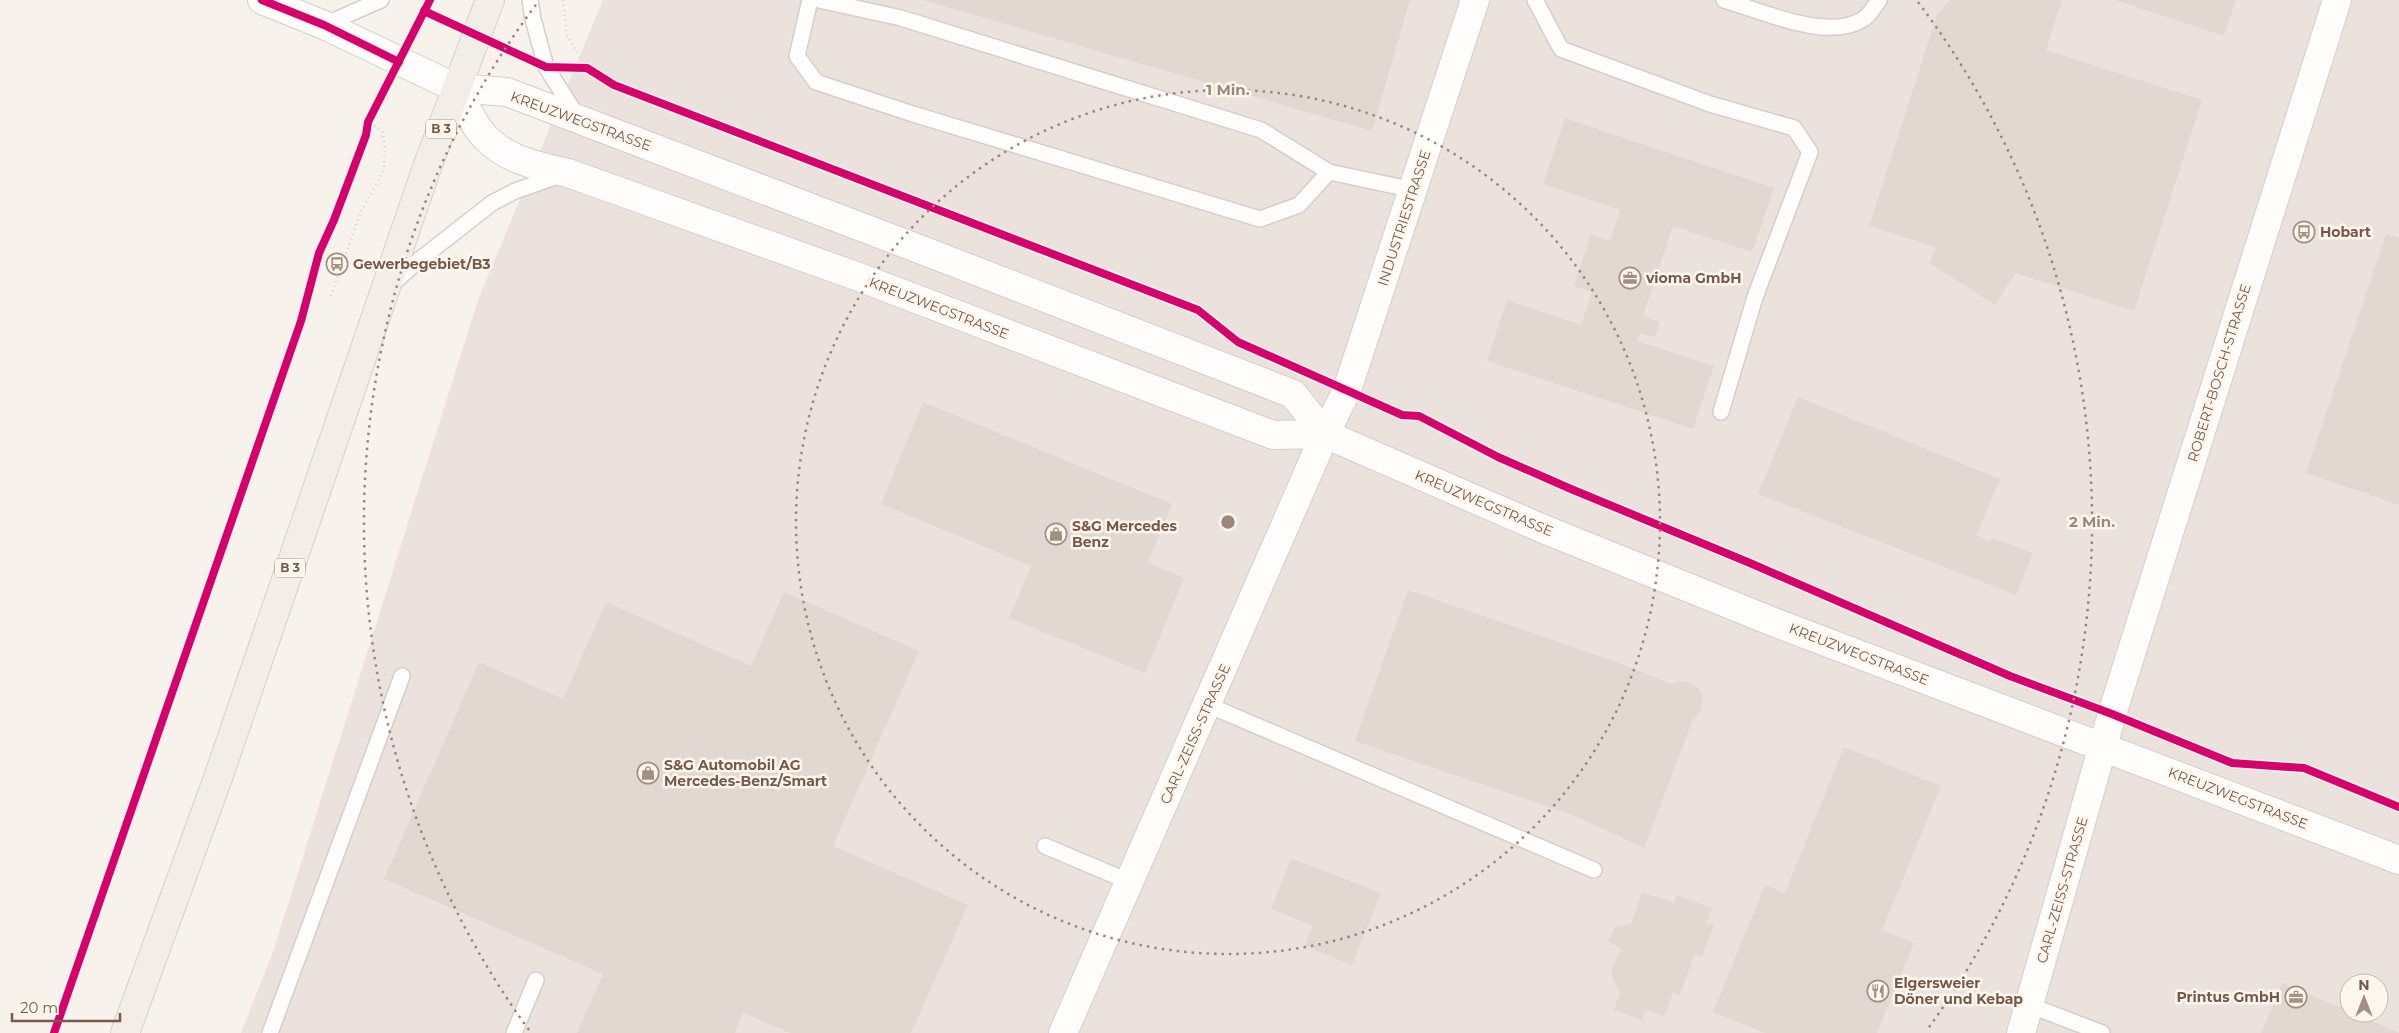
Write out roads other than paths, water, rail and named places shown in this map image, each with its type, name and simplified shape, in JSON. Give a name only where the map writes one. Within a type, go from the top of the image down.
[{"type":"main road","name":"B 3","points":[[125,1033],[221,769],[456,88],[490,0]]},
{"type":"street","points":[[262,0],[324,25],[456,88]]},
{"type":"street","name":"INDUSTRIESTRASSE","points":[[1326,434],[1347,390],[1475,0]]},
{"type":"street","name":"ROBERT-BOSCH-STRASSE","points":[[2102,747],[2336,0]]},
{"type":"street","name":"KREUZWEGSTRASSE","points":[[456,88],[507,92],[1294,394],[1326,434]]},
{"type":"street","name":"KREUZWEGSTRASSE","points":[[456,88],[485,137],[492,143],[532,165],[568,173],[856,276],[1273,435],[1326,434],[1540,528],[1753,614],[2399,860]]},
{"type":"street","name":"CARL-ZEISS-STRASSE","points":[[1063,1033],[1326,434]]},
{"type":"street","name":"CARL-ZEISS-STRASSE","points":[[2022,1033],[2102,747]]},
{"type":"lane","points":[[324,25],[380,0]]},
{"type":"lane","points":[[530,0],[533,19],[546,66],[579,119]]},
{"type":"lane","points":[[810,0],[797,56],[816,82],[913,114],[1260,219],[1299,205],[1330,172]]},
{"type":"lane","points":[[819,0],[901,18],[1261,130],[1330,172],[1414,190]]},
{"type":"lane","points":[[1535,0],[1561,48],[1710,104],[1794,128],[1810,152],[1755,297],[1721,412]]},
{"type":"lane","points":[[1724,0],[1802,23],[1835,29],[1850,26],[1866,17],[1879,0]]},
{"type":"lane","points":[[385,291],[418,261],[492,203],[515,191],[568,173]]},
{"type":"lane","points":[[270,1033],[402,676]]},
{"type":"lane","points":[[1208,705],[1594,870]]},
{"type":"lane","points":[[1045,846],[1130,882]]},
{"type":"lane","points":[[514,1033],[536,980]]},
{"type":"lane","points":[[2029,1005],[2102,1033]]},
{"type":"place","name":"Hobart","points":[[2304,232]]},
{"type":"place","name":"Gewerbegebiet/B3","points":[[337,264]]},
{"type":"place","name":"vioma GmbH","points":[[1630,278]]},
{"type":"place","name":"S&G Mercedes Benz","points":[[1056,534]]},
{"type":"place","name":"S&G Automobil AG Mercedes-Benz/Smart","points":[[648,773]]},
{"type":"place","name":"Elgersweier Döner und Kebap","points":[[1878,991]]},
{"type":"place","name":"Printus GmbH","points":[[2296,997]]}]
